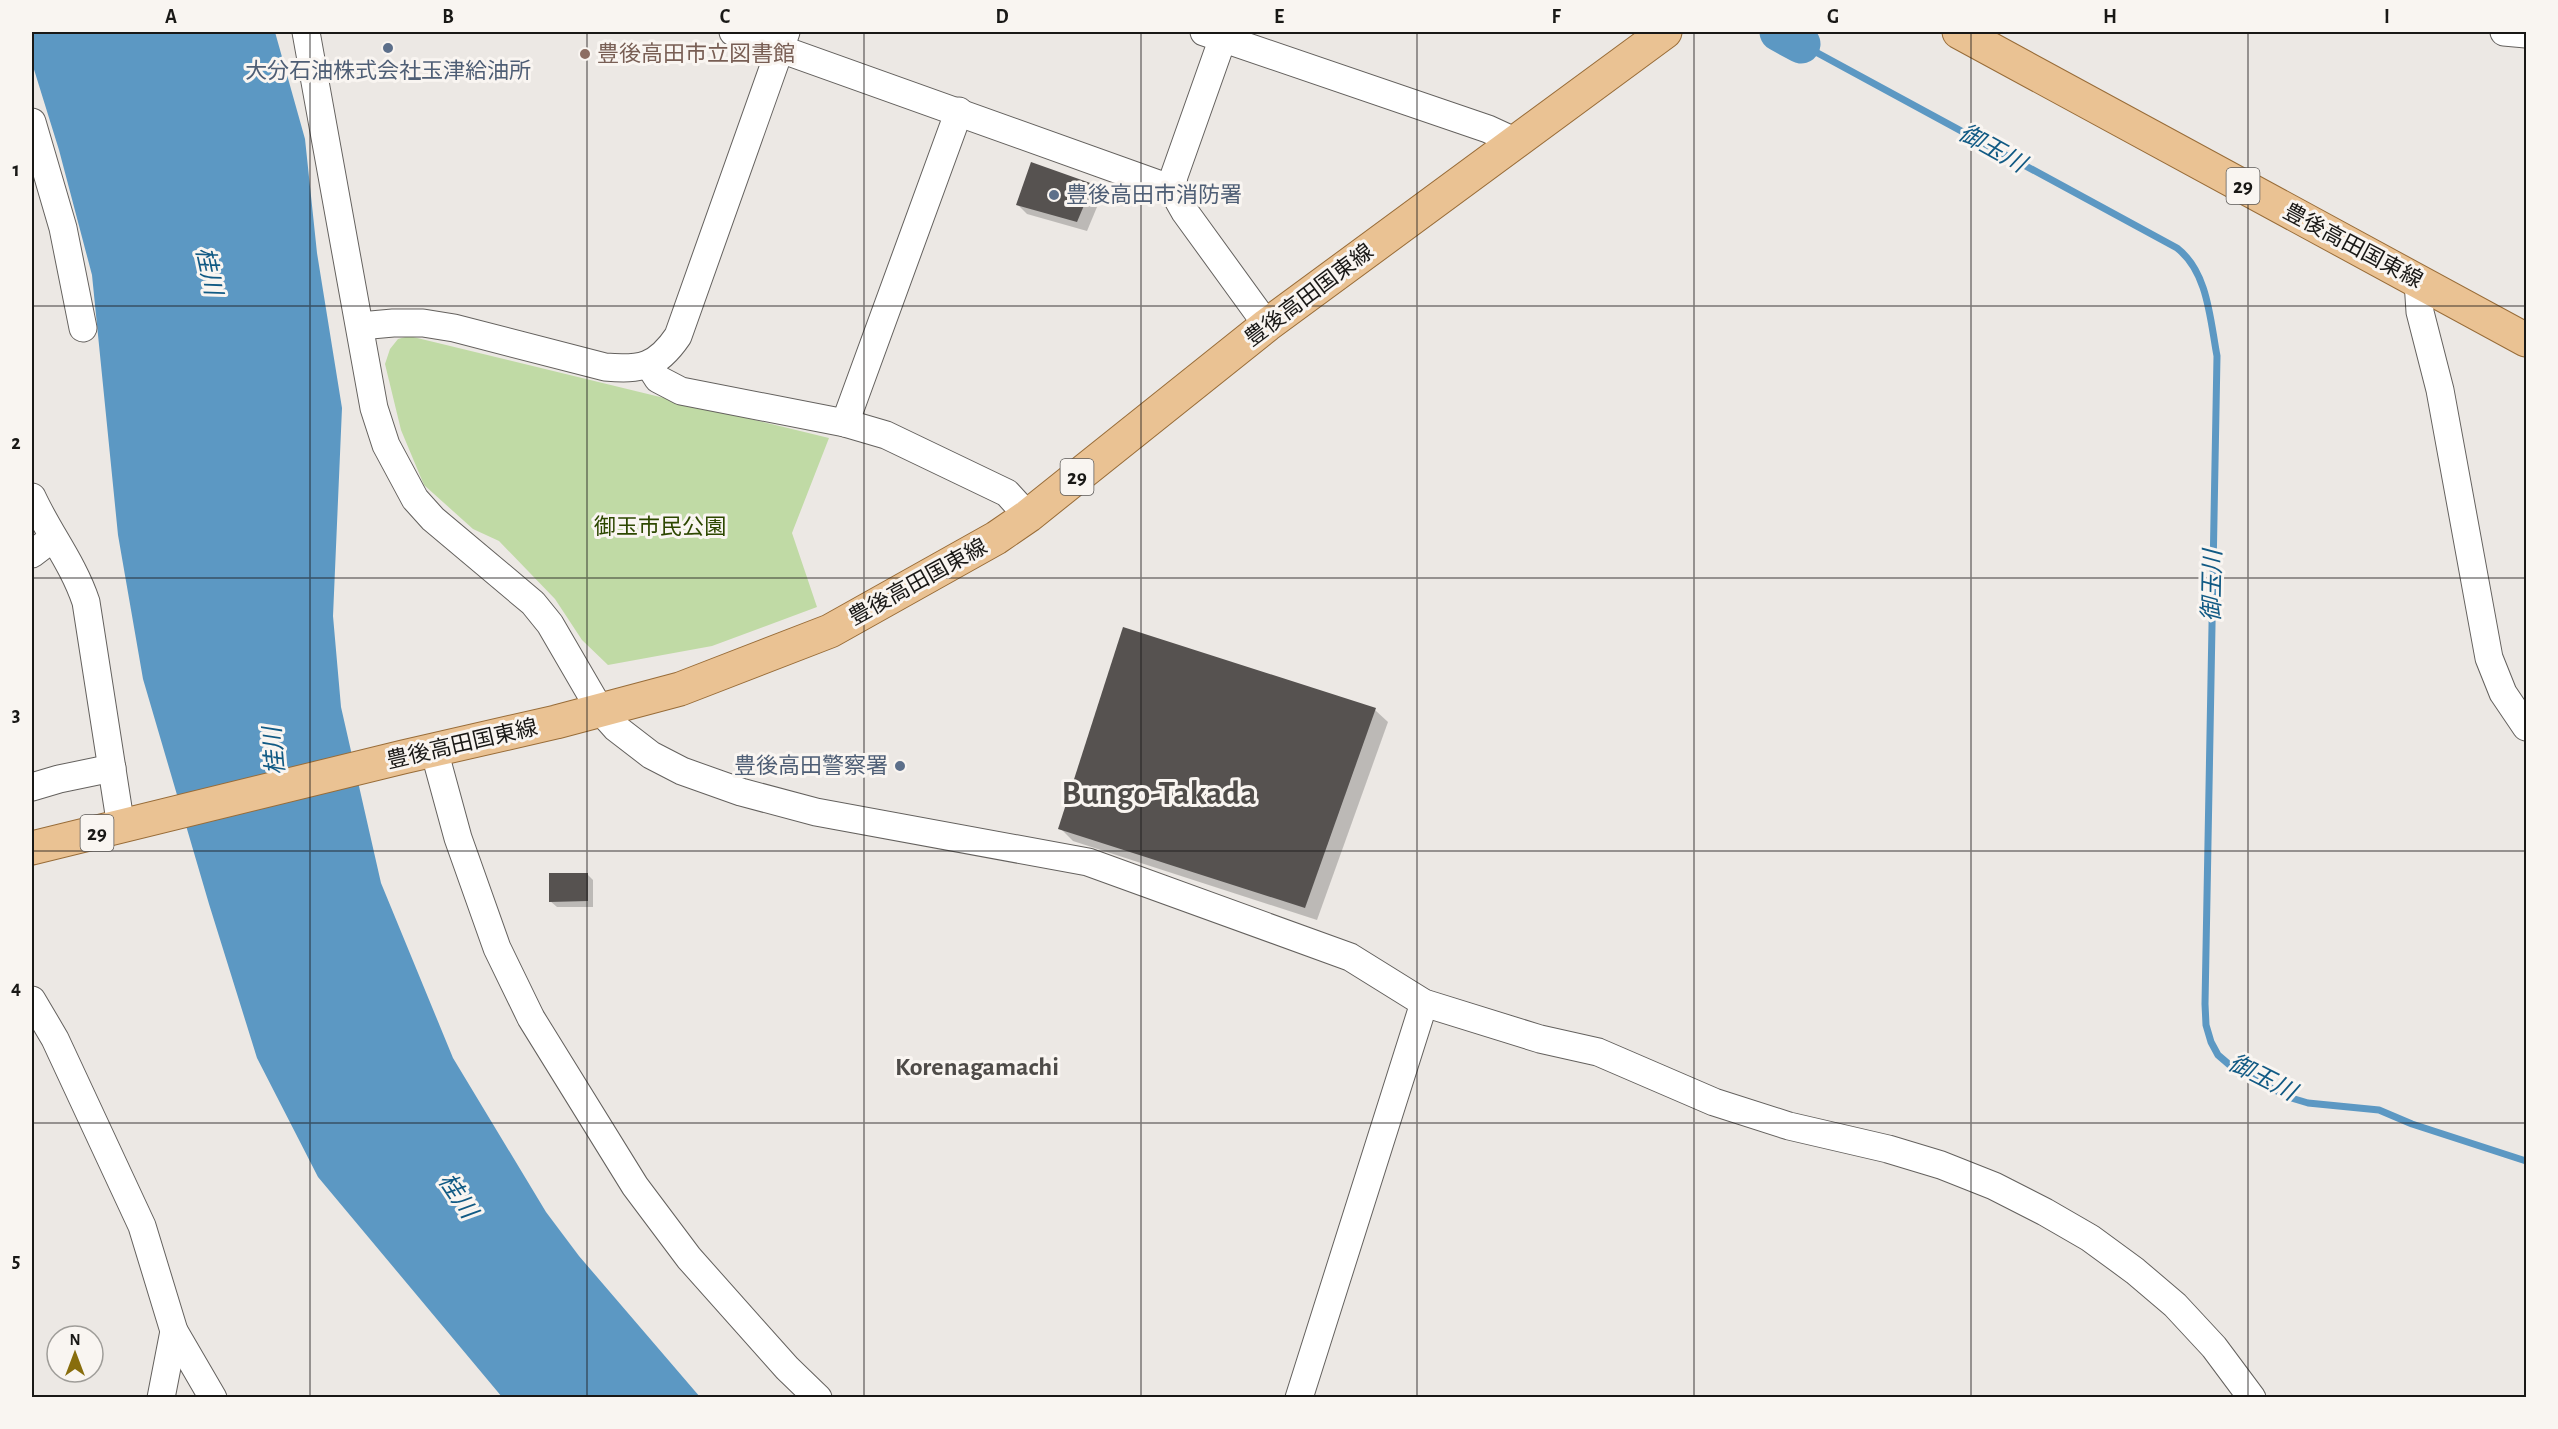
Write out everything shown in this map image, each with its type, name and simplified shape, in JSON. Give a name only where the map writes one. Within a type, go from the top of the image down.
[{"type":"main road","name":"豊後高田国東線","points":[[32,848],[162,818],[680,689],[830,631],[996,538],[1028,516],[1267,325],[1665,32]]},
{"type":"main road","name":"豊後高田国東線","points":[[1959,32],[2526,340]]},
{"type":"street","points":[[306,32],[374,408],[386,445],[415,499],[433,519],[533,603],[550,624],[600,710],[616,728],[651,755],[682,771],[741,792],[816,812],[1088,862],[1350,957],[1424,1003],[1540,1039],[1598,1052],[1714,1102],[1789,1126],[1888,1149],[1941,1165],[1994,1186],[2090,1238],[2136,1271],[2175,1305],[2214,1347],[2252,1398]]},
{"type":"street","points":[[733,32],[783,40],[958,111],[1172,189]]},
{"type":"street","points":[[2504,32],[2526,34]]},
{"type":"street","points":[[1267,325],[1185,212],[1172,189],[1217,34],[1488,129],[1514,141]]},
{"type":"street","points":[[360,326],[423,323],[454,328],[605,367],[637,368],[649,365],[670,349],[678,336],[783,40]]},
{"type":"street","points":[[845,423],[958,111]]},
{"type":"street","points":[[32,122],[63,228],[83,328]]},
{"type":"street","points":[[2418,281],[2420,312],[2440,390],[2489,658],[2503,693],[2526,727]]},
{"type":"street","points":[[649,365],[658,379],[681,391],[845,423],[886,435],[1007,493],[1028,516]]},
{"type":"street","points":[[32,497],[42,546],[74,570],[86,602],[121,827]]},
{"type":"street","points":[[434,750],[458,838],[497,948],[531,1018],[635,1186],[689,1258],[757,1335],[818,1398]]},
{"type":"street","points":[[32,788],[59,779],[112,768]]},
{"type":"street","points":[[32,1000],[55,1039],[137,1216],[174,1331],[213,1398]]},
{"type":"street","points":[[1299,1398],[1424,1003]]},
{"type":"street","points":[[161,1398],[174,1331]]},
{"type":"green space","name":"御玉市民公園","points":[[409,336],[829,438],[792,533],[817,607],[712,646],[608,665],[582,640],[555,599],[499,541],[473,529],[424,485],[401,430],[385,364],[390,349],[398,339]]},
{"type":"water","name":"桂川","points":[[32,32],[275,32],[305,139],[317,253],[342,408],[333,616],[341,707],[381,883],[453,1058],[546,1212],[579,1256],[700,1397],[502,1397],[318,1177],[257,1058],[143,679],[118,535],[92,275],[59,150],[32,63]]},
{"type":"building","name":"豊後高田市消防署","points":[[1031,162],[1093,184],[1077,222],[1016,205]]},
{"type":"building","points":[[1123,627],[1376,708],[1305,908],[1058,829]]},
{"type":"building","points":[[549,873],[588,873],[588,901],[549,902]]},
{"type":"waterway","name":"御玉川","points":[[1779,32],[1801,44]]},
{"type":"waterway","name":"御玉川","points":[[1801,44],[2177,248],[2195,270],[2206,297],[2217,356],[2205,1004],[2206,1025],[2211,1042],[2218,1055],[2232,1067],[2288,1097],[2308,1103],[2379,1110],[2412,1124],[2526,1161]]},
{"type":"place","name":"大分石油株式会社玉津給油所","points":[[388,48]]},
{"type":"place","name":"豊後高田市立図書館","points":[[585,54]]},
{"type":"place","name":"豊後高田市消防署","points":[[1054,195]]},
{"type":"place","name":"豊後高田警察署","points":[[900,766]]},
{"type":"district","name":"Bungo-Takada","points":[[1159,794]]},
{"type":"district","name":"Korenagamachi","points":[[977,1067]]}]
